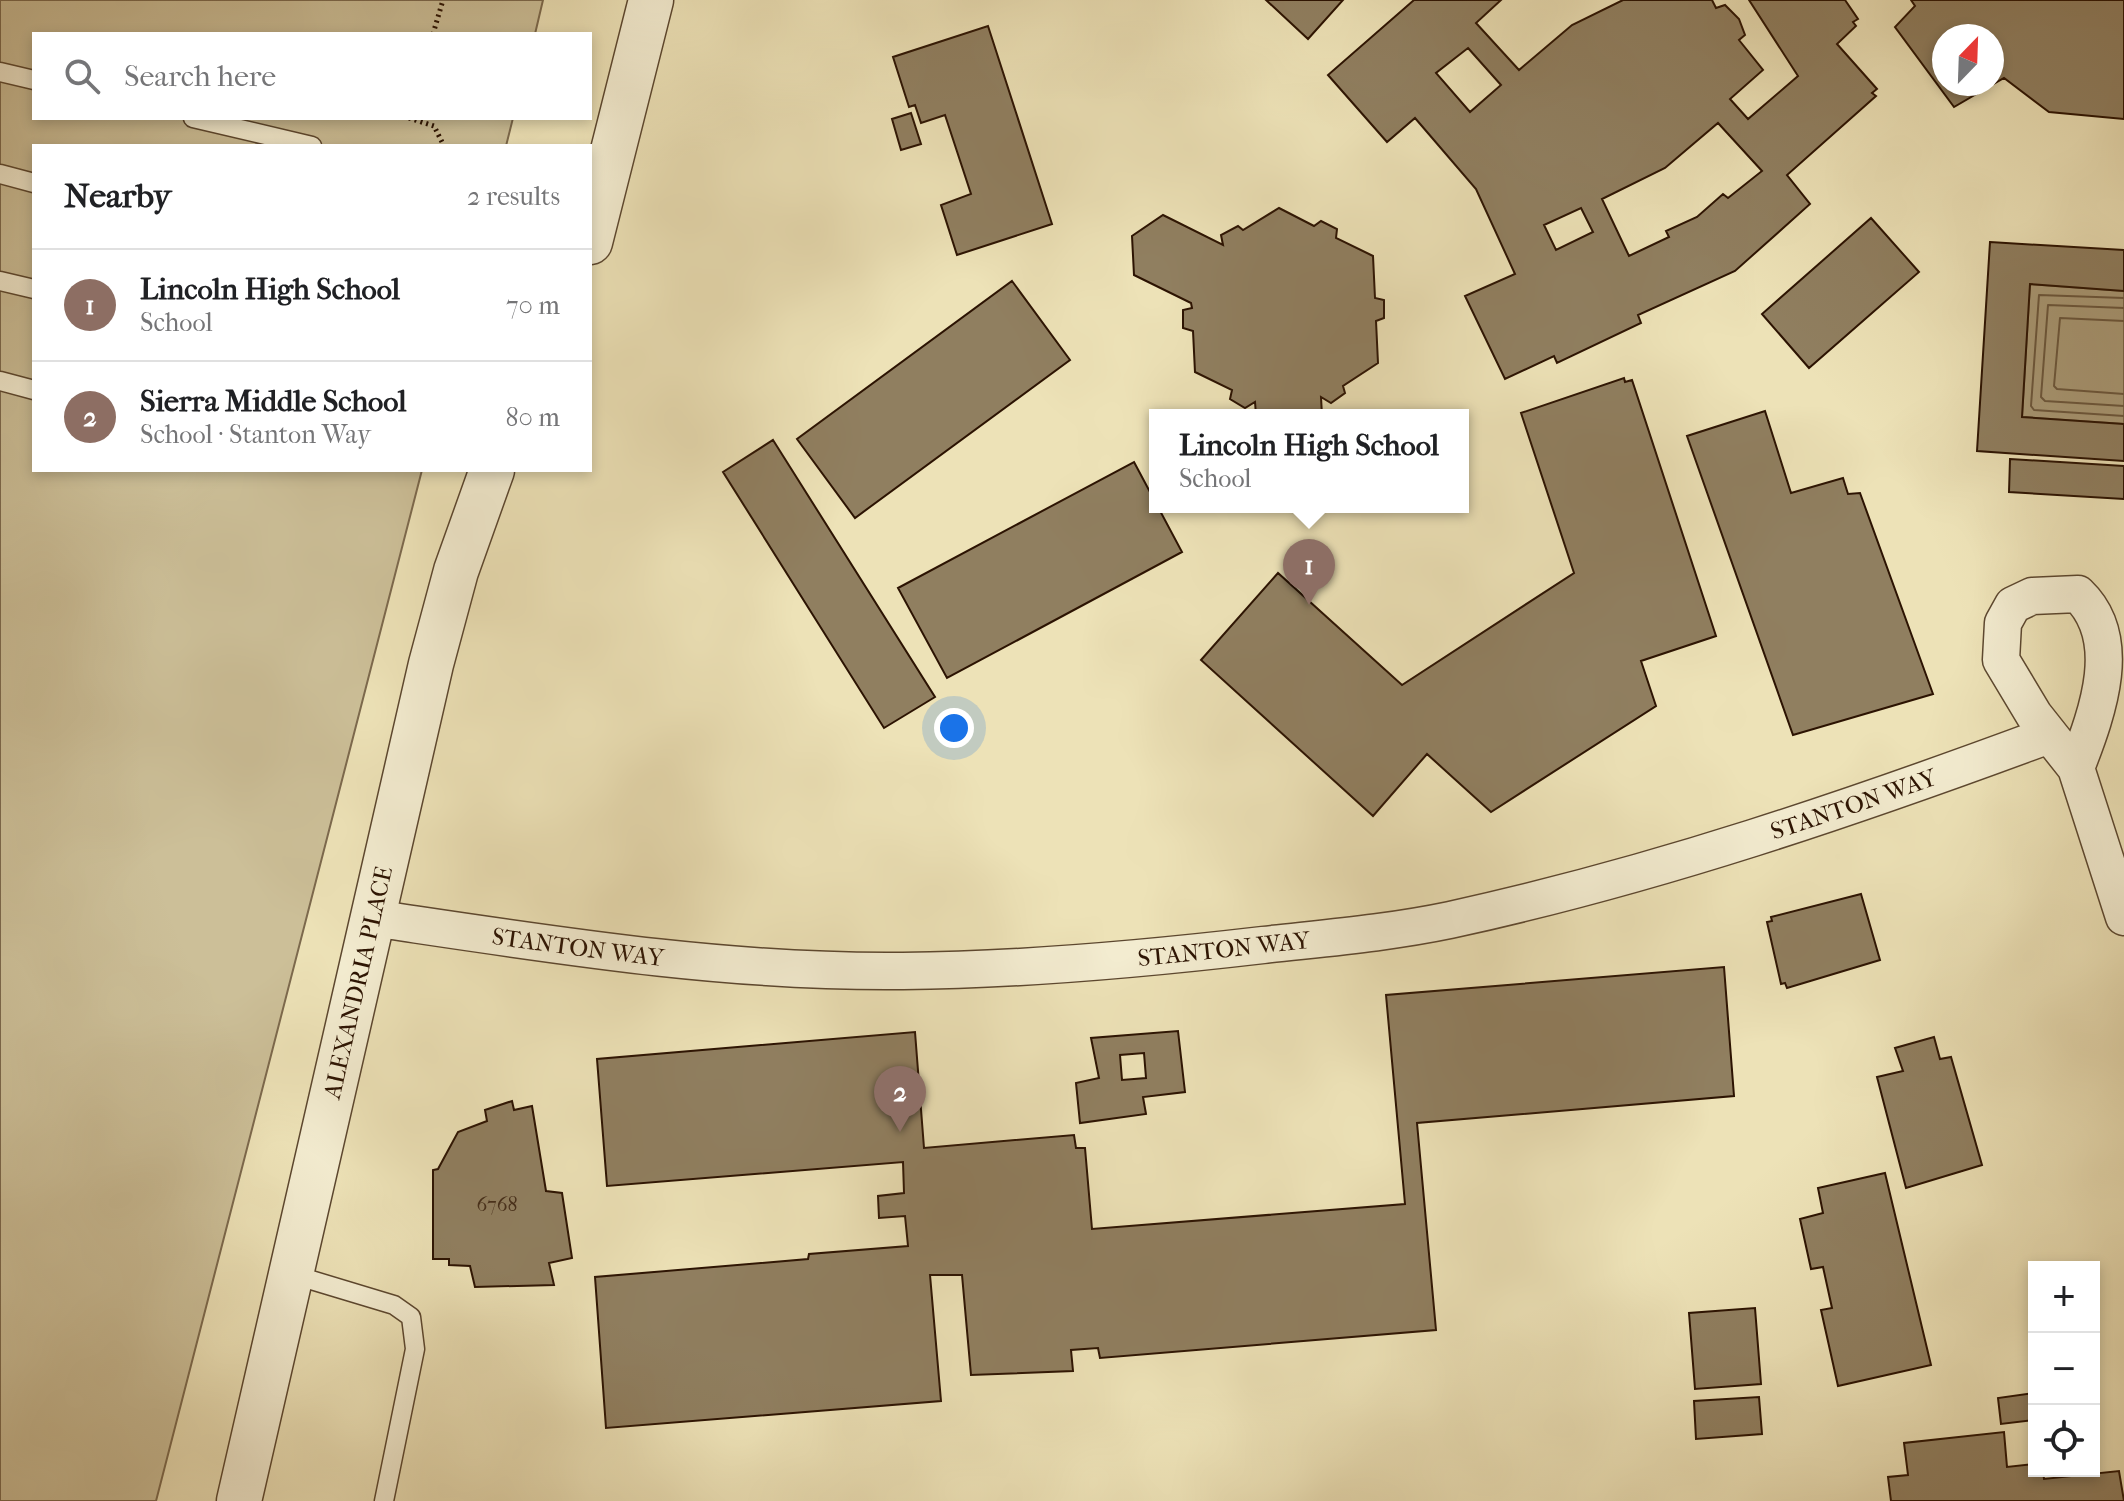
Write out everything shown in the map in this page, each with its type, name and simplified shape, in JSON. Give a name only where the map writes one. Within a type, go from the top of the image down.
[{"type":"street","points":[[592,234],[651,0]]},
{"type":"street","name":"ALEXANDRIA PLACE","points":[[239,1501],[431,664],[456,571],[491,472]]},
{"type":"street","points":[[2076,768],[2117,661],[2115,638],[2106,617],[2078,594],[2032,596],[2013,605],[2003,623],[2001,660],[2049,735],[2076,768],[2124,917]]},
{"type":"street","name":"STANTON WAY","points":[[372,918],[594,951],[812,969],[900,972],[1063,966],[1166,957],[1395,930],[1583,889],[1718,852],[2049,735]]},
{"type":"lane","points":[[0,72],[32,80]]},
{"type":"lane","points":[[202,120],[304,144]]},
{"type":"lane","points":[[0,174],[32,182]]},
{"type":"lane","points":[[0,281],[32,289]]},
{"type":"lane","points":[[0,381],[32,389]]},
{"type":"lane","points":[[291,1274],[394,1305],[411,1317],[415,1349],[384,1501]]},
{"type":"path","points":[[434,32],[443,0]]},
{"type":"path","points":[[415,120],[434,126],[443,144]]},
{"type":"shaded area","points":[[0,0],[543,0],[535,32],[32,32],[32,120],[512,120],[506,144],[32,144],[32,472],[421,472],[156,1501],[0,1501]]},
{"type":"water","points":[[2030,284],[2124,291],[2124,424],[2022,417]]},
{"type":"building","points":[[1266,0],[1343,0],[1308,39]]},
{"type":"building","points":[[1414,0],[1501,0],[1476,23],[1519,70],[1572,25],[1623,0],[1712,0],[1716,8],[1725,5],[1739,19],[1745,35],[1739,40],[1763,70],[1730,99],[1748,119],[1798,76],[1749,0],[1845,0],[1858,19],[1853,22],[1856,26],[1837,44],[1877,89],[1872,93],[1876,96],[1787,175],[1810,204],[1735,271],[1638,315],[1641,323],[1557,363],[1554,356],[1505,379],[1465,296],[1515,274],[1476,189],[1415,118],[1387,142],[1328,75]],"holes":[[[1468,48],[1501,85],[1470,112],[1436,73]],[[1718,123],[1762,171],[1728,198],[1723,194],[1697,217],[1666,231],[1669,237],[1629,256],[1602,199],[1665,168]],[[1581,208],[1593,232],[1556,250],[1544,225]]]},
{"type":"building","points":[[1911,0],[2124,0],[2124,119],[2049,112],[2004,78],[2004,24],[1932,24],[1932,77],[1895,27],[1915,6]]},
{"type":"building","points":[[988,26],[1052,224],[957,255],[941,205],[971,194],[945,115],[921,123],[915,105],[909,107],[893,57]]},
{"type":"building","points":[[1946,96],[1973,96],[1954,107]]},
{"type":"building","points":[[911,113],[921,144],[901,150],[892,119]]},
{"type":"building","points":[[1279,208],[1314,226],[1321,221],[1337,229],[1336,238],[1373,256],[1375,298],[1384,300],[1384,318],[1376,321],[1378,363],[1343,386],[1345,393],[1331,403],[1321,397],[1322,409],[1256,409],[1255,402],[1245,408],[1230,399],[1232,390],[1195,372],[1193,331],[1183,328],[1183,310],[1192,308],[1191,303],[1134,275],[1132,236],[1163,215],[1223,245],[1221,235],[1238,226],[1243,230]]},
{"type":"building","points":[[1871,218],[1919,272],[1809,368],[1762,314]]},
{"type":"building","points":[[1990,242],[2124,250],[2124,291],[2030,284],[2022,417],[2124,424],[2124,461],[1977,451]]},
{"type":"building","points":[[1012,281],[1070,360],[855,518],[797,439]]},
{"type":"building","points":[[1624,378],[1625,382],[1632,380],[1716,636],[1641,661],[1656,706],[1491,812],[1427,754],[1373,816],[1201,660],[1278,573],[1402,685],[1574,573],[1521,413]]},
{"type":"building","points":[[1765,411],[1791,493],[1843,478],[1848,494],[1860,493],[1933,694],[1793,735],[1687,436]]},
{"type":"building","points":[[773,440],[935,697],[884,728],[723,472]]},
{"type":"building","points":[[2010,459],[2124,466],[2124,499],[2009,492]]},
{"type":"building","points":[[1134,462],[1149,490],[1149,513],[1161,513],[1182,552],[947,678],[898,588]]},
{"type":"building","points":[[1861,894],[1880,960],[1787,988],[1785,983],[1781,984],[1767,922],[1772,921],[1771,917]]},
{"type":"building","points":[[1724,967],[1734,1096],[1417,1123],[1436,1330],[1100,1358],[1098,1348],[1071,1350],[1073,1371],[971,1375],[962,1275],[930,1275],[941,1401],[606,1428],[595,1277],[808,1259],[809,1254],[908,1246],[905,1216],[879,1218],[878,1196],[904,1193],[903,1162],[607,1186],[597,1059],[915,1032],[924,1148],[1074,1135],[1076,1148],[1085,1148],[1092,1229],[1405,1204],[1386,995]]},
{"type":"building","points":[[1178,1031],[1185,1092],[1143,1097],[1146,1114],[1080,1123],[1076,1083],[1099,1078],[1091,1038]],"holes":[[[1144,1053],[1146,1078],[1122,1080],[1120,1055]]]},
{"type":"building","points":[[1934,1037],[1940,1059],[1951,1057],[1982,1165],[1906,1188],[1877,1077],[1903,1071],[1895,1048]]},
{"type":"building","points":[[512,1101],[514,1110],[532,1106],[546,1191],[562,1193],[572,1258],[549,1263],[554,1285],[475,1287],[470,1266],[449,1265],[449,1259],[433,1259],[433,1170],[438,1169],[458,1132],[487,1121],[485,1110]]},
{"type":"building","points":[[1885,1173],[1931,1365],[1838,1386],[1821,1310],[1832,1308],[1823,1267],[1811,1269],[1800,1219],[1823,1213],[1818,1188]]},
{"type":"building","points":[[1755,1308],[1761,1384],[1695,1389],[1689,1313]]},
{"type":"building","points":[[2028,1394],[2028,1421],[2001,1424],[1998,1398]]},
{"type":"building","points":[[1759,1397],[1762,1434],[1696,1439],[1694,1401]]},
{"type":"building","points":[[2004,1432],[2007,1467],[2028,1465],[2028,1477],[2044,1479],[2100,1477],[2100,1473],[2119,1471],[2124,1501],[1891,1501],[1888,1477],[1908,1475],[1904,1443]]},
{"type":"place","name":"Lincoln High School","points":[[1309,605]]},
{"type":"place","name":"Sierra Middle School","points":[[900,1132]]}]
